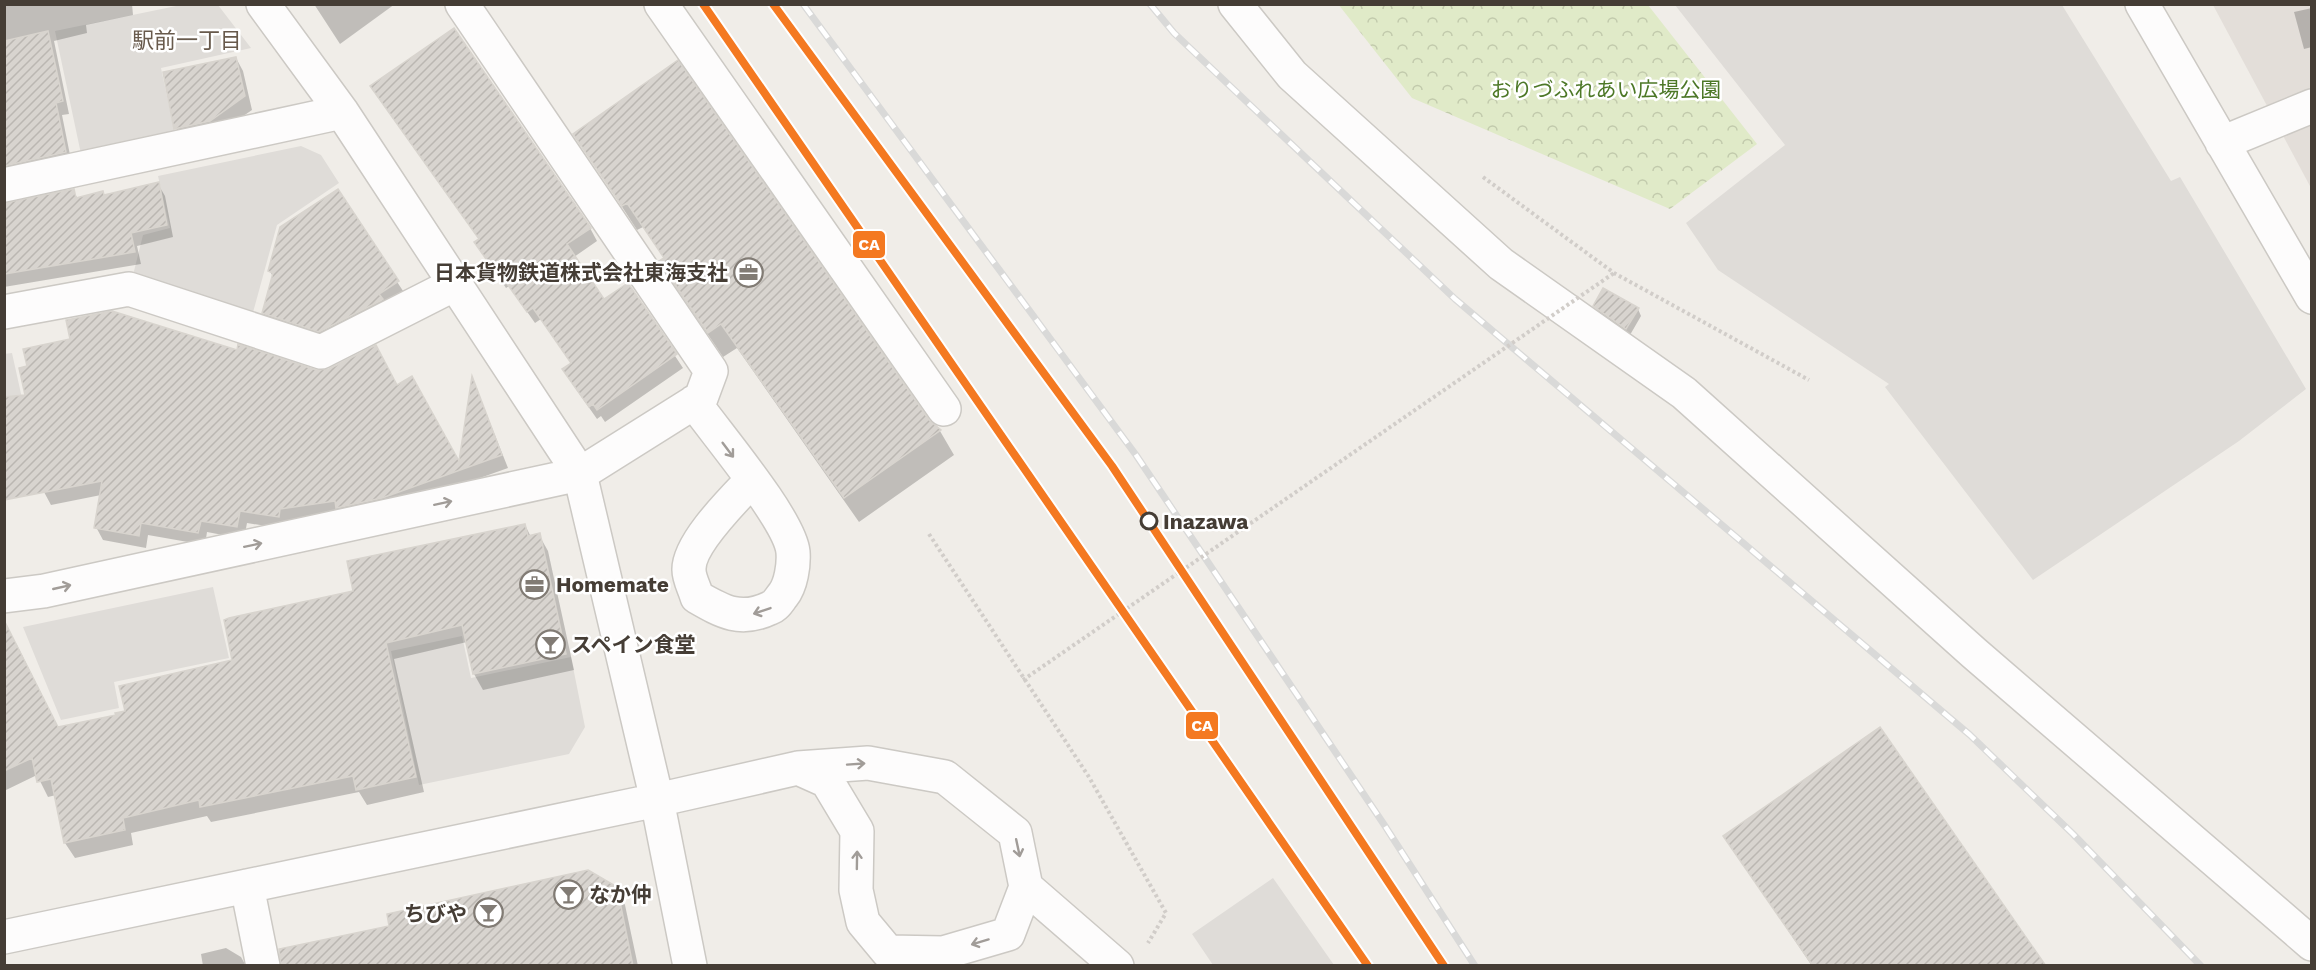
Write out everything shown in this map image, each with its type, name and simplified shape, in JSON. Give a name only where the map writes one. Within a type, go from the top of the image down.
[{"type":"street","points":[[263,4],[342,112],[453,285],[580,474],[657,800],[690,966]]},
{"type":"street","points":[[4,596],[44,591],[580,474],[701,398],[711,371],[462,4]]},
{"type":"street","points":[[661,4],[944,409]]},
{"type":"street","points":[[1236,4],[1292,75],[1501,264],[1684,393],[1974,653],[2312,944]]},
{"type":"street","points":[[2142,4],[2312,297]]},
{"type":"street","points":[[2222,143],[2312,106]]},
{"type":"street","points":[[4,185],[342,112]]},
{"type":"street","points":[[4,312],[129,289],[321,352],[453,285]]},
{"type":"street","points":[[694,402],[752,480]]},
{"type":"street","points":[[4,937],[657,800],[798,768],[868,763],[945,777],[1015,833],[1026,887],[1008,934],[943,953],[888,952],[863,922],[856,890],[857,831],[827,781],[798,768]]},
{"type":"street","points":[[247,886],[263,966]]},
{"type":"street","points":[[1026,887],[1117,966]]},
{"type":"path","points":[[1483,177],[1614,273],[1809,380]]},
{"type":"path","points":[[1023,680],[1614,273]]},
{"type":"path","points":[[929,534],[1089,777],[1166,913],[1161,923]]},
{"type":"shaded area","points":[[181,5],[218,5],[251,48],[161,68],[175,134],[81,154],[55,31]]},
{"type":"shaded area","points":[[1675,5],[2062,5],[2171,181],[2180,177],[2306,389],[2239,441],[2033,580],[1885,387],[1889,384],[1718,270],[1686,223],[1785,145]]},
{"type":"shaded area","points":[[2213,5],[2311,5],[2311,188]]},
{"type":"shaded area","points":[[301,146],[321,155],[339,183],[277,225],[252,316],[133,275],[143,235],[170,228],[158,176]]},
{"type":"shaded area","points":[[12,353],[27,421],[4,426],[4,354]]},
{"type":"shaded area","points":[[213,587],[229,658],[114,682],[119,708],[61,720],[23,627]]},
{"type":"shaded area","points":[[462,636],[471,678],[571,657],[585,727],[569,754],[419,785],[391,651]]},
{"type":"shaded area","points":[[1273,878],[1334,965],[1213,965],[1192,934]]},
{"type":"green space","name":"おりづふれあい広場公園","points":[[1338,4],[1648,5],[1757,144],[1670,209],[1412,98]]},
{"type":"building","points":[[454,28],[591,228],[567,244],[604,299],[628,283],[677,354],[597,410],[593,404],[589,407],[562,369],[571,363],[533,308],[527,312],[500,274],[498,276],[474,242],[479,239],[370,86]]},
{"type":"building","points":[[48,31],[63,101],[56,103],[66,152],[4,166],[4,41]]},
{"type":"building","points":[[236,57],[245,96],[210,121],[174,129],[163,72]]},
{"type":"building","points":[[678,60],[929,420],[941,430],[844,498],[721,324],[708,333],[659,261],[664,258],[627,203],[622,206],[573,134]]},
{"type":"building","points":[[159,182],[167,225],[131,233],[135,252],[4,274],[4,203],[74,189],[76,198],[103,191],[104,195]]},
{"type":"building","points":[[338,189],[399,281],[379,294],[383,299],[380,301],[319,332],[262,313],[273,273],[268,271],[280,227]]},
{"type":"building","points":[[1603,288],[1639,308],[1626,329],[1593,306]]},
{"type":"building","points":[[112,311],[237,350],[238,344],[316,370],[329,369],[376,345],[397,385],[412,376],[459,461],[472,376],[502,455],[382,498],[336,508],[335,501],[280,509],[279,517],[240,511],[237,527],[201,521],[198,533],[141,523],[139,536],[94,528],[102,481],[4,500],[4,397],[25,395],[19,368],[27,366],[23,349],[70,339],[66,320]]},
{"type":"building","points":[[525,524],[528,536],[540,533],[566,654],[473,674],[462,625],[386,643],[416,777],[356,790],[353,776],[200,807],[199,800],[123,818],[125,830],[64,843],[51,779],[37,782],[32,758],[4,771],[4,620],[58,727],[116,715],[115,713],[125,711],[119,686],[232,660],[224,620],[353,591],[347,561]]},
{"type":"building","points":[[1880,727],[2046,966],[1813,966],[1723,836]]},
{"type":"building","points":[[588,870],[617,887],[633,966],[281,966],[279,949],[389,926],[387,914]]},
{"type":"railway","points":[[803,4],[1136,455],[1385,826],[1475,966]]},
{"type":"railway","points":[[1150,4],[1174,33],[1455,299],[1970,735],[2073,834],[2201,966]]},
{"type":"transit line","name":"CA","points":[[703,4],[1368,966]]},
{"type":"transit line","name":"CA","points":[[773,4],[1112,466],[1444,966]]},
{"type":"place","name":"日本貨物鉄道株式会社東海支社","points":[[749,272]]},
{"type":"place","name":"Inazawa","points":[[1149,521]]},
{"type":"place","name":"Homemate","points":[[535,584]]},
{"type":"place","name":"スペイン食堂","points":[[550,644]]},
{"type":"place","name":"なか仲","points":[[568,894]]},
{"type":"place","name":"ちびや","points":[[488,913]]},
{"type":"district","name":"駅前一丁目","points":[[187,40]]}]
